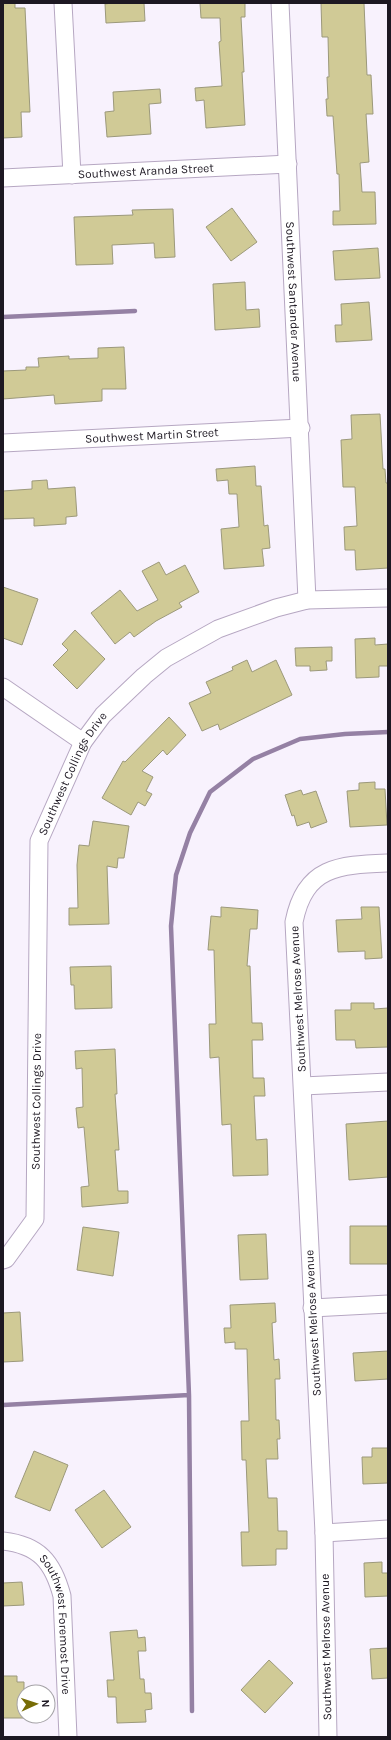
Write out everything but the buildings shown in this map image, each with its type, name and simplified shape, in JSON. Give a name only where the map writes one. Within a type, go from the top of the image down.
[{"type":"street","points":[[63,3],[72,175]]},
{"type":"street","name":"Southwest Santander Avenue","points":[[280,3],[301,428],[307,600]]},
{"type":"street","name":"Southwest Aranda Street","points":[[3,178],[288,164]]},
{"type":"street","name":"Southwest Martin Street","points":[[3,443],[301,428]]},
{"type":"street","name":"Southwest Collings Drive","points":[[3,1260],[6,1259],[35,1218],[39,841],[84,742],[103,715],[117,700],[166,658],[218,629],[276,608],[307,600],[388,598]]},
{"type":"street","points":[[3,687],[84,742]]},
{"type":"street","name":"Southwest Melrose Avenue","points":[[328,1737],[324,1533],[312,1308],[303,1086],[294,937],[296,909],[307,888],[330,870],[362,864],[388,863]]},
{"type":"street","points":[[303,1086],[388,1082]]},
{"type":"street","points":[[312,1308],[388,1304]]},
{"type":"street","points":[[324,1533],[388,1529]]},
{"type":"street","name":"Southwest Foremost Drive","points":[[3,1541],[17,1542],[40,1554],[51,1566],[58,1582],[62,1596],[68,1737]]},
{"type":"waterway","points":[[3,317],[135,311]]},
{"type":"waterway","points":[[192,1711],[189,1395],[171,926],[176,875],[190,833],[210,792],[253,759],[300,739],[345,734],[388,732]]},
{"type":"waterway","points":[[3,1405],[189,1395]]}]
